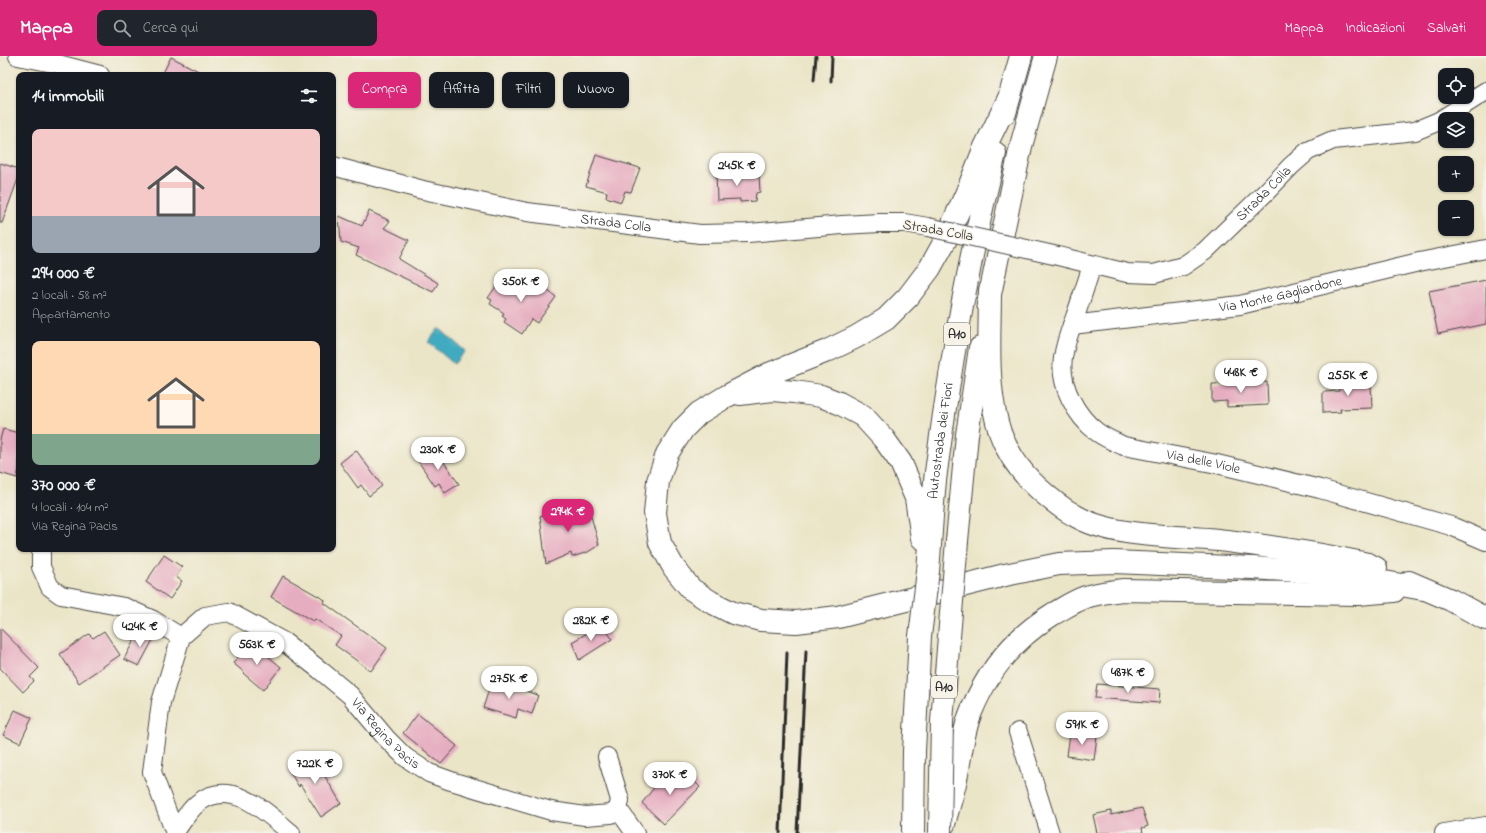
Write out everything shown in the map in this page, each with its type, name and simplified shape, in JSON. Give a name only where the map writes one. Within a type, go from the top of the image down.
[{"type":"highway","name":"Autostrada dei Fiori","points":[[912,833],[914,751],[920,636],[928,572],[936,473],[960,314],[979,219],[1008,100],[1021,56]]},
{"type":"highway","name":"Autostrada dei Fiori","points":[[941,833],[942,721],[967,435],[990,290],[1020,153],[1046,56]]},
{"type":"highway","points":[[1008,100],[985,147],[945,241],[930,268],[908,297],[886,318],[856,337],[828,351],[769,374],[727,396],[699,413],[683,429],[667,454],[658,481],[655,513],[660,543],[674,568],[691,589],[711,602],[733,613],[761,620],[796,622],[838,617],[1013,573],[1059,564],[1114,562],[1253,568],[1341,574],[1423,588]]},
{"type":"highway","points":[[990,290],[992,397],[997,423],[1008,450],[1027,478],[1051,500],[1074,516],[1104,527],[1148,534],[1226,541],[1301,551],[1368,564],[1451,600],[1486,619]]},
{"type":"highway","points":[[727,396],[773,390],[794,392],[821,396],[840,403],[863,416],[884,439],[901,463],[916,498],[928,572]]},
{"type":"highway","points":[[941,833],[957,776],[961,744],[971,713],[984,685],[1000,661],[1017,640],[1038,623],[1065,607],[1086,597],[1122,590],[1358,594],[1423,588]]},
{"type":"street","points":[[18,56],[89,72]]},
{"type":"street","name":"Strada Colla","points":[[336,167],[423,190],[527,212],[669,231],[700,234],[748,233],[842,225],[904,223],[1058,256],[1127,273],[1154,274],[1183,266],[1205,251],[1308,151],[1333,140],[1415,131],[1439,121],[1486,92]]},
{"type":"street","name":"Via Monte Gagliardone","points":[[1072,325],[1240,304],[1419,262],[1486,249]]},
{"type":"street","name":"Via delle Viole","points":[[1092,264],[1072,325],[1063,359],[1063,372],[1070,399],[1077,411],[1097,432],[1124,446],[1217,464],[1320,489],[1451,526],[1486,541]]},
{"type":"street","points":[[41,552],[41,567],[50,587],[61,594],[124,607],[153,620],[181,637],[160,702],[152,772],[175,832]]},
{"type":"street","name":"Via Regina Pacis","points":[[181,637],[205,616],[229,612],[284,642],[320,670],[350,695],[386,738],[405,757],[429,773],[551,811],[585,816],[611,814],[618,809]]},
{"type":"street","points":[[1018,732],[1050,833]]},
{"type":"street","points":[[607,757],[620,800],[618,809],[635,833]]},
{"type":"street","points":[[175,832],[188,813],[198,803],[208,796],[219,793],[229,793],[253,803],[291,833]]},
{"type":"street","points":[[1444,833],[1486,826]]},
{"type":"water","points":[[439,328],[465,351],[454,364],[428,342]]},
{"type":"building","points":[[171,57],[200,72],[164,72]]},
{"type":"building","points":[[596,155],[640,168],[631,192],[625,191],[621,202],[606,197],[607,192],[586,186]]},
{"type":"building","points":[[0,163],[16,168],[16,184],[2,223],[0,223]]},
{"type":"building","points":[[716,173],[741,173],[741,176],[759,175],[760,192],[756,193],[755,201],[740,202],[740,199],[717,200]]},
{"type":"building","points":[[369,211],[390,221],[384,228],[409,240],[399,259],[438,283],[433,292],[356,255],[359,248],[341,242],[339,216],[362,226]]},
{"type":"building","points":[[502,278],[506,281],[507,279],[526,292],[534,280],[556,297],[537,323],[531,319],[522,334],[504,322],[506,319],[502,316],[504,313],[490,304],[492,300],[488,298],[497,285],[498,286]]},
{"type":"building","points":[[1486,280],[1486,324],[1438,334],[1429,291]]},
{"type":"building","points":[[1358,380],[1358,385],[1371,385],[1372,408],[1340,409],[1341,412],[1323,413],[1323,392],[1339,391],[1339,381]]},
{"type":"building","points":[[1267,382],[1268,405],[1227,407],[1227,401],[1212,402],[1212,384]]},
{"type":"building","points":[[3,429],[16,432],[16,478],[0,473],[0,440]]},
{"type":"building","points":[[435,449],[459,484],[445,493],[439,483],[435,486],[418,461]]},
{"type":"building","points":[[356,450],[382,486],[369,496],[361,485],[358,488],[340,463]]},
{"type":"building","points":[[584,502],[588,516],[591,516],[599,545],[588,552],[572,557],[571,553],[546,564],[540,516]]},
{"type":"building","points":[[164,555],[182,567],[176,577],[182,581],[170,599],[146,582]]},
{"type":"building","points":[[283,576],[325,600],[324,603],[387,648],[371,671],[335,645],[341,636],[315,619],[313,621],[271,597]]},
{"type":"building","points":[[603,624],[612,639],[579,660],[572,642]]},
{"type":"building","points":[[0,628],[39,668],[30,677],[34,681],[23,692],[0,668]]},
{"type":"building","points":[[140,629],[155,636],[139,666],[124,659]]},
{"type":"building","points":[[104,631],[120,655],[79,683],[60,654],[89,634],[93,638]]},
{"type":"building","points":[[249,644],[261,654],[263,652],[281,667],[263,690],[233,663]]},
{"type":"building","points":[[492,680],[538,695],[532,714],[518,709],[516,718],[483,708]]},
{"type":"building","points":[[1097,684],[1160,689],[1159,703],[1095,698]]},
{"type":"building","points":[[15,710],[32,718],[20,743],[3,735]]},
{"type":"building","points":[[418,714],[457,746],[441,764],[403,733]]},
{"type":"building","points":[[1070,733],[1097,736],[1094,760],[1067,756]]},
{"type":"building","points":[[311,753],[341,803],[321,817],[300,784],[299,787],[288,769]]},
{"type":"building","points":[[683,770],[700,787],[664,824],[642,803],[667,775],[674,781]]},
{"type":"building","points":[[1142,808],[1148,826],[1142,828],[1143,833],[1097,833],[1093,815],[1111,811],[1111,815]]},
{"type":"railway","points":[[814,80],[816,56]]},
{"type":"railway","points":[[831,81],[832,56]]},
{"type":"railway","points":[[797,833],[806,651]]},
{"type":"railway","points":[[780,833],[787,653]]}]
